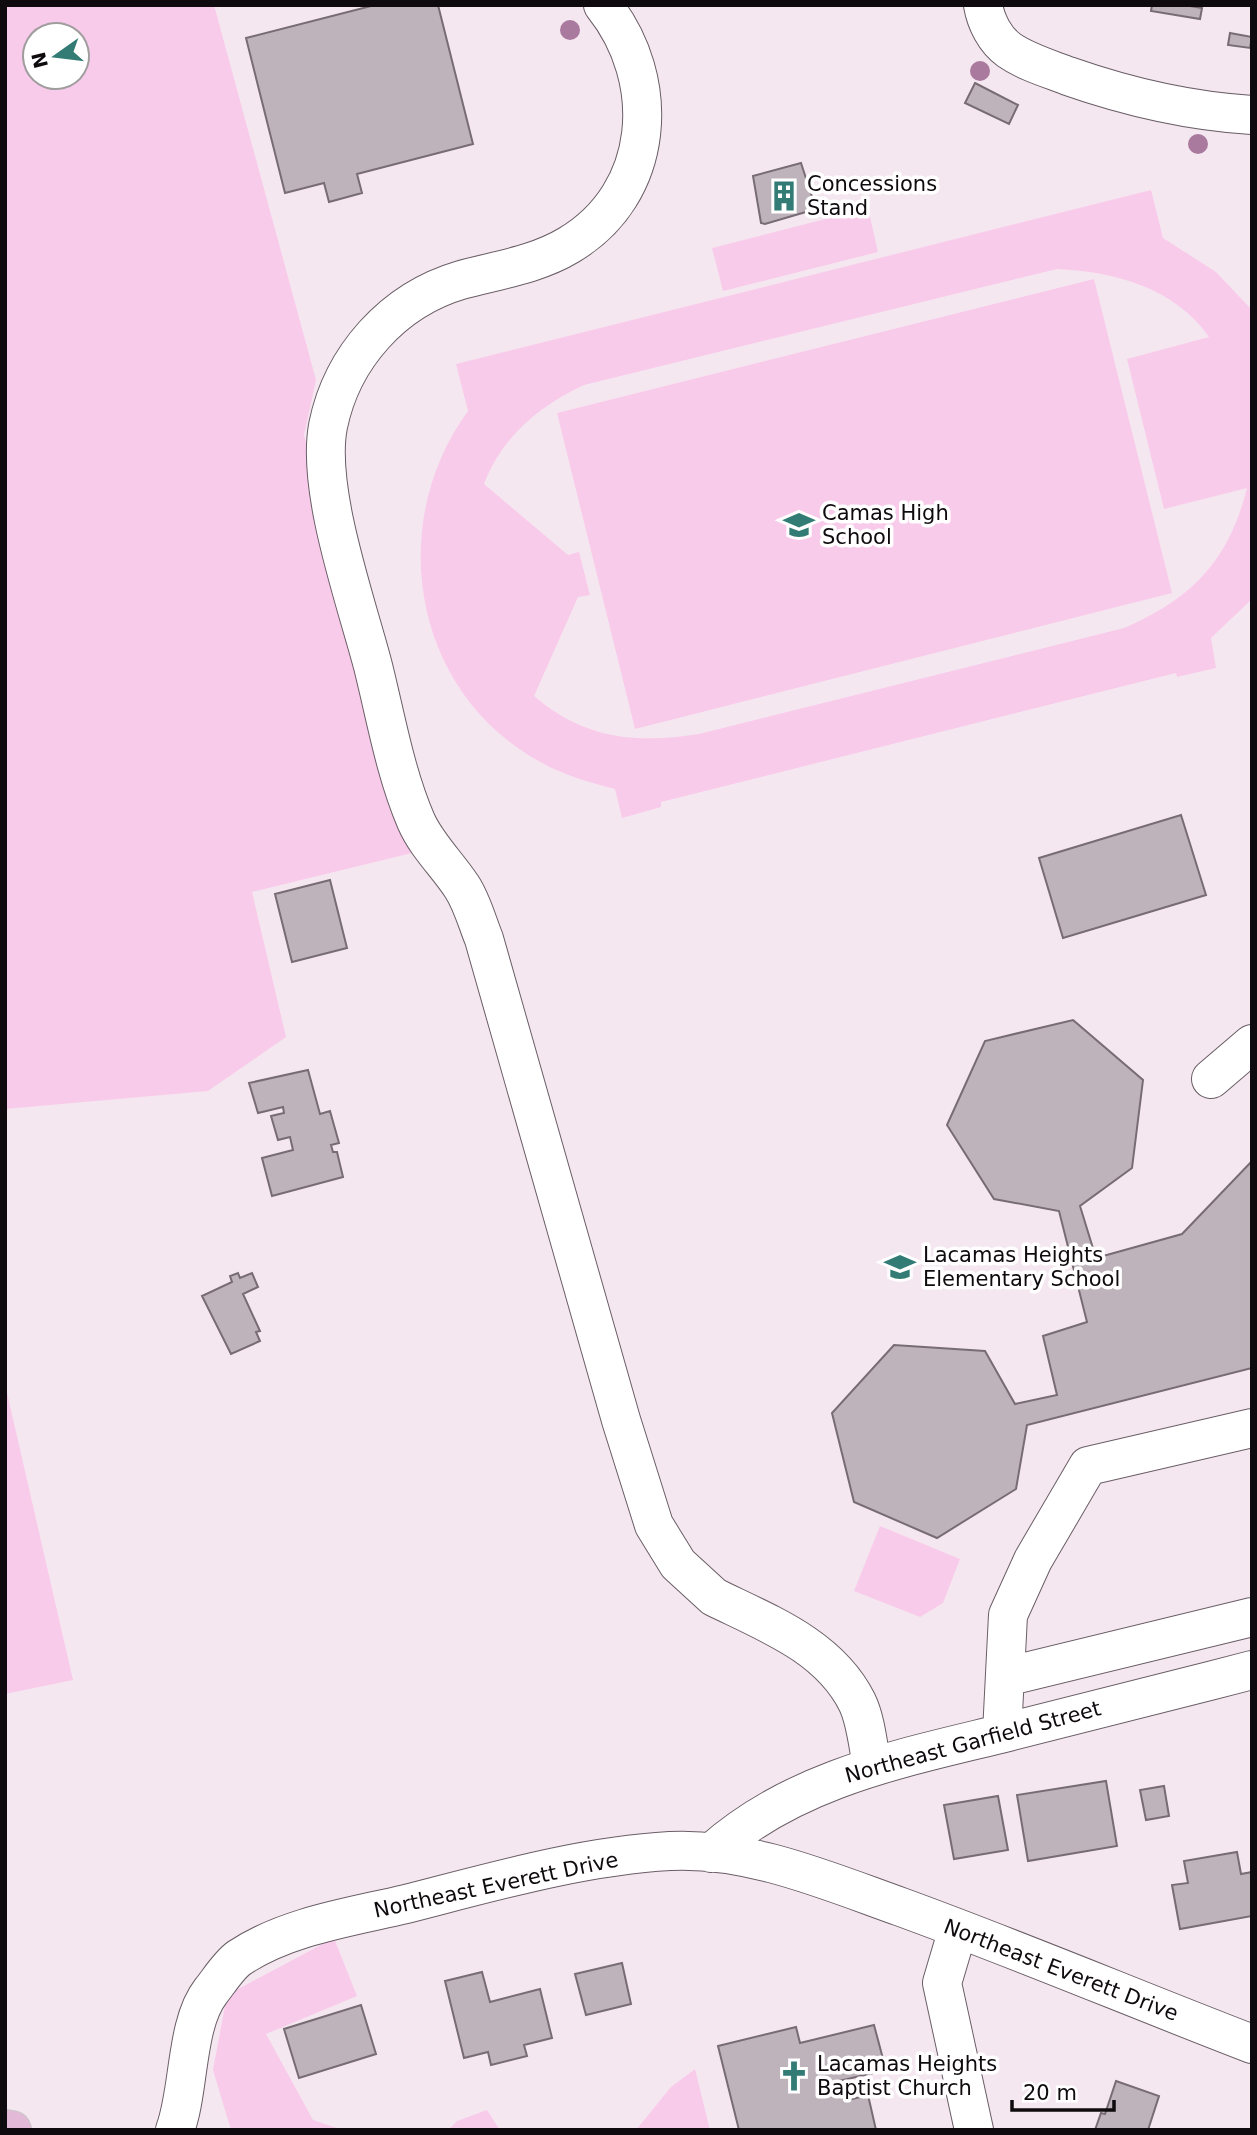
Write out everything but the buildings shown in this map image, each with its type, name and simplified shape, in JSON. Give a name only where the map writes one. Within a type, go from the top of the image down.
[{"type":"main road","points":[[5,2129],[12,2130]]},
{"type":"street","points":[[603,5],[634,56],[642,91],[643,126],[638,153],[630,177],[618,199],[603,217],[571,244],[545,257],[438,289],[397,313],[377,331],[361,350],[335,399],[328,427],[327,483],[407,798],[430,848],[462,887],[484,939],[621,1420],[654,1525],[678,1564],[701,1587],[714,1597],[806,1644],[827,1662],[858,1704],[872,1766]]},
{"type":"street","points":[[982,5],[991,30],[1009,50],[1053,70],[1114,92],[1178,107],[1252,115]]},
{"type":"street","points":[[1211,1079],[1252,1044]]},
{"type":"street","points":[[1002,1733],[1008,1615],[1033,1560],[1088,1466],[1252,1428]]},
{"type":"street","points":[[1005,1677],[1252,1617]]},
{"type":"street","name":"Northeast Garfield Street","points":[[710,1853],[732,1833],[797,1794],[872,1766],[1252,1670]]},
{"type":"street","name":"Northeast Everett Drive","points":[[175,2130],[183,2109],[192,2043],[207,1995],[237,1959],[284,1935],[524,1874],[671,1851],[710,1853],[766,1862],[824,1880],[958,1928],[1252,2044]]},
{"type":"street","points":[[958,1928],[942,1983],[974,2130]]},
{"type":"shaded area","points":[[5,5],[214,5],[316,380],[304,435],[412,853],[252,892],[286,1037],[208,1091],[5,1109]]},
{"type":"shaded area","points":[[1151,190],[1163,238],[1216,272],[1252,310],[1252,599],[1211,638],[1216,668],[1177,677],[1176,673],[661,802],[661,807],[622,818],[615,789],[574,777],[544,764],[493,728],[461,690],[438,647],[425,600],[421,552],[427,503],[442,455],[468,411],[456,364]],"holes":[[[1057,269],[1121,279],[1161,294],[1195,320],[1209,337],[1127,359],[1164,509],[1247,488],[1230,536],[1218,556],[1188,590],[1148,617],[1124,628],[699,734],[654,738],[612,735],[572,721],[534,696],[578,597],[590,595],[579,552],[568,555],[484,484],[501,452],[537,413],[584,385]]]},
{"type":"shaded area","points":[[868,208],[878,252],[723,291],[712,248]]},
{"type":"shaded area","points":[[1094,279],[1172,593],[635,729],[557,413]]},
{"type":"shaded area","points":[[5,1384],[73,1680],[5,1694]]},
{"type":"shaded area","points":[[880,1526],[960,1559],[943,1603],[920,1617],[854,1591]]},
{"type":"shaded area","points":[[334,1938],[357,1996],[266,2034],[313,2120],[343,2130],[231,2130],[213,2070],[227,1995]]},
{"type":"shaded area","points":[[695,2069],[710,2130],[636,2130],[671,2087]]},
{"type":"shaded area","points":[[487,2110],[500,2130],[448,2130],[457,2121]]},
{"type":"place","name":"Concessions Stand","points":[[784,196]]},
{"type":"place","name":"Camas High School","points":[[799,525]]},
{"type":"place","name":"Lacamas Heights Elementary School","points":[[900,1267]]},
{"type":"place","name":"Lacamas Heights Baptist Church","points":[[794,2076]]}]
